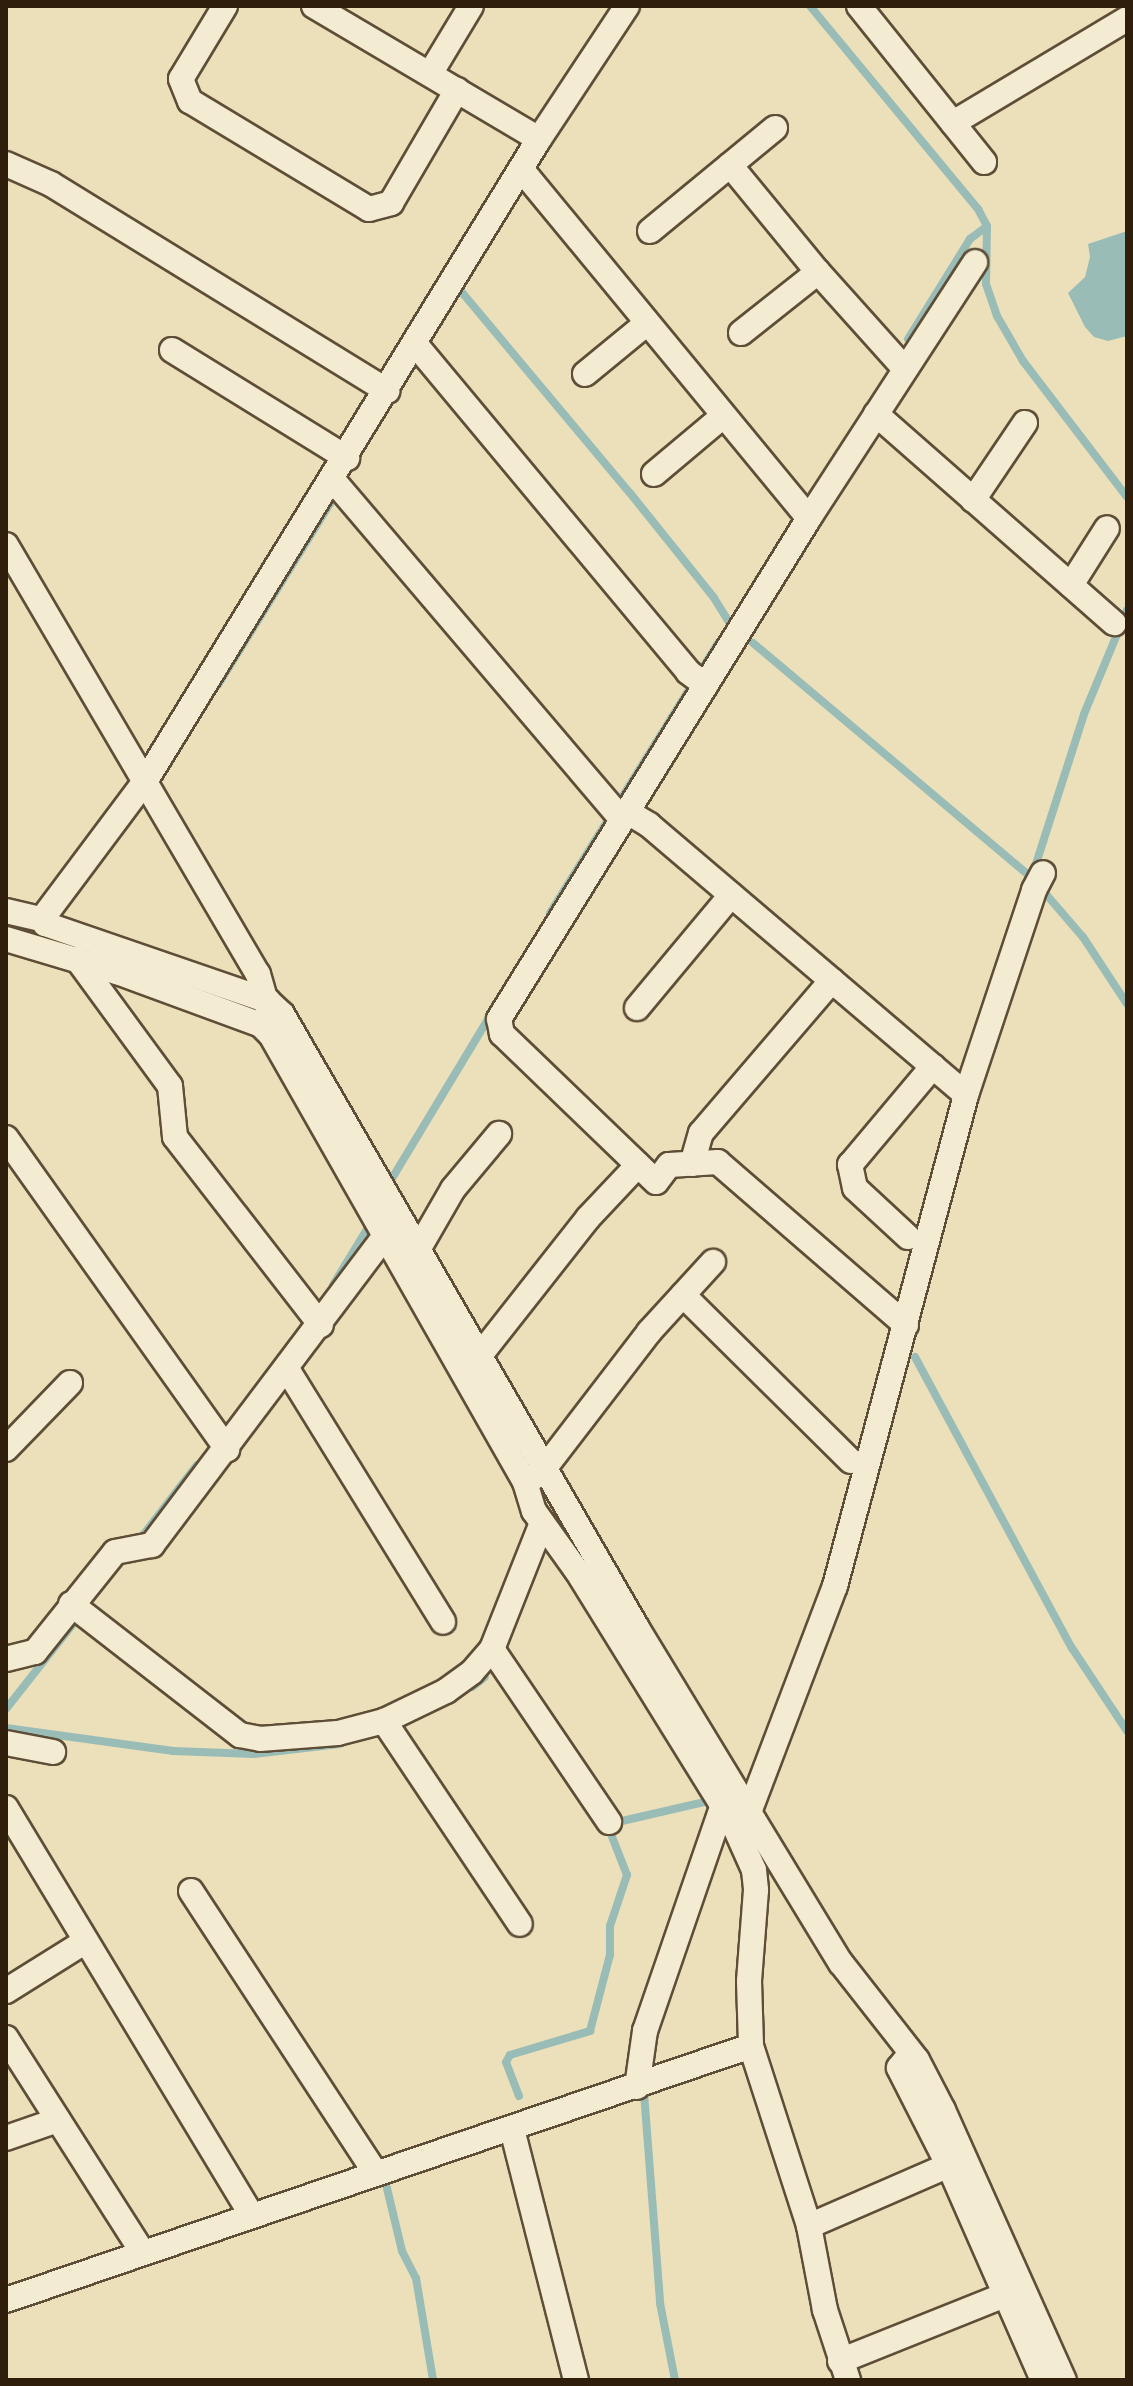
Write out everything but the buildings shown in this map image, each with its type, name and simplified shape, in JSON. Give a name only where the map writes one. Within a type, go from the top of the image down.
[{"type":"street","points":[[225,6],[181,79],[190,101],[369,209],[391,203],[457,90]]},
{"type":"street","points":[[314,6],[354,17],[430,74],[539,139]]},
{"type":"street","points":[[430,74],[471,6]]},
{"type":"street","points":[[47,923],[149,785],[338,485],[347,458],[388,391],[420,349],[526,175],[539,139],[627,6]]},
{"type":"street","points":[[867,9],[984,162]]},
{"type":"street","points":[[953,123],[1127,19]]},
{"type":"street","points":[[650,231],[775,128]]},
{"type":"street","points":[[6,164],[51,184],[388,391]]},
{"type":"street","points":[[730,165],[818,272],[905,369]]},
{"type":"street","points":[[526,175],[809,518]]},
{"type":"street","points":[[901,1321],[718,1162],[669,1165],[656,1182],[502,1034],[499,1019],[699,679],[809,518],[975,262]]},
{"type":"street","points":[[741,333],[818,272]]},
{"type":"street","points":[[585,374],[647,323]]},
{"type":"street","points":[[420,349],[699,679]]},
{"type":"street","points":[[172,350],[347,458]]},
{"type":"street","points":[[876,414],[1114,623]]},
{"type":"street","points":[[654,474],[723,416]]},
{"type":"street","points":[[973,500],[1025,423]]},
{"type":"street","points":[[338,485],[618,812],[649,825],[963,1092]]},
{"type":"street","points":[[1071,585],[1107,528]]},
{"type":"street","points":[[6,545],[258,974],[271,1035],[386,1234],[410,1254]]},
{"type":"street","points":[[637,2087],[645,2031],[737,1815],[807,1668],[835,1586],[901,1321],[963,1092],[1039,881]]},
{"type":"street","points":[[637,1008],[731,895]]},
{"type":"street","points":[[6,911],[47,923],[266,1014]]},
{"type":"street","points":[[6,939],[266,1014],[282,1014],[470,1361],[737,1815],[754,1870],[756,1890],[749,1981],[751,2046],[809,2226],[825,2310],[844,2371],[1013,2292]]},
{"type":"street","points":[[77,959],[170,1086],[175,1137],[315,1317]]},
{"type":"street","points":[[692,1164],[701,1133],[832,980]]},
{"type":"street","points":[[908,1237],[855,1188],[850,1165],[933,1066]]},
{"type":"street","points":[[410,1254],[453,1189],[499,1134]]},
{"type":"street","points":[[6,1138],[221,1441]]},
{"type":"street","points":[[470,1361],[588,1218],[638,1165]]},
{"type":"street","points":[[6,1659],[35,1652],[79,1610],[115,1552],[152,1545],[221,1441],[287,1369],[315,1317],[386,1234]]},
{"type":"street","points":[[79,1610],[240,1735],[260,1739],[388,1727],[472,1672],[492,1649],[542,1523],[536,1475],[649,1332],[713,1262]]},
{"type":"street","points":[[683,1295],[851,1461]]},
{"type":"street","points":[[287,1369],[443,1622]]},
{"type":"street","points":[[6,1449],[70,1383]]},
{"type":"street","points":[[542,1523],[577,1571],[737,1815],[906,2059],[899,2068],[959,2160],[1013,2292],[1043,2380]]},
{"type":"street","points":[[492,1649],[609,1822]]},
{"type":"street","points":[[388,1727],[520,1924]]},
{"type":"street","points":[[6,1743],[53,1752]]},
{"type":"street","points":[[6,1808],[252,2216]]},
{"type":"street","points":[[191,1891],[376,2174]]},
{"type":"street","points":[[6,1991],[86,1941]]},
{"type":"street","points":[[6,2038],[143,2253]]},
{"type":"street","points":[[6,2300],[751,2046]]},
{"type":"street","points":[[6,2138],[58,2120]]},
{"type":"street","points":[[512,2129],[576,2380]]},
{"type":"street","points":[[809,2226],[959,2160]]},
{"type":"street","points":[[1013,2292],[1064,2380]]},
{"type":"water","points":[[1127,231],[1127,336],[1108,341],[1094,337],[1085,327],[1068,293],[1085,277],[1090,257],[1088,244]]},
{"type":"waterway","points":[[810,6],[978,209],[987,226],[986,284],[997,316],[1023,361],[1127,497]]},
{"type":"waterway","points":[[908,339],[970,239],[987,226]]},
{"type":"waterway","points":[[460,290],[630,493],[714,598],[733,628]]},
{"type":"waterway","points":[[218,685],[337,492]]},
{"type":"waterway","points":[[1034,870],[1084,714],[1127,610]]},
{"type":"waterway","points":[[550,913],[718,643]]},
{"type":"waterway","points":[[753,643],[1032,878],[1083,937],[1127,1004]]},
{"type":"waterway","points":[[6,924],[48,935]]},
{"type":"waterway","points":[[388,1185],[493,1011]]},
{"type":"waterway","points":[[333,1285],[369,1226]]},
{"type":"waterway","points":[[915,1357],[1072,1648],[1127,1731]]},
{"type":"waterway","points":[[144,1534],[197,1465]]},
{"type":"waterway","points":[[6,1709],[80,1615]]},
{"type":"waterway","points":[[472,1687],[485,1677]]},
{"type":"waterway","points":[[6,1728],[173,1751],[254,1754],[339,1744]]},
{"type":"waterway","points":[[519,2096],[506,2062],[510,2055],[590,2031],[610,1955],[610,1926],[627,1875],[609,1829],[622,1821],[704,1802]]},
{"type":"waterway","points":[[644,2093],[660,2303],[675,2380]]},
{"type":"waterway","points":[[385,2180],[402,2251],[416,2278],[433,2380]]}]
